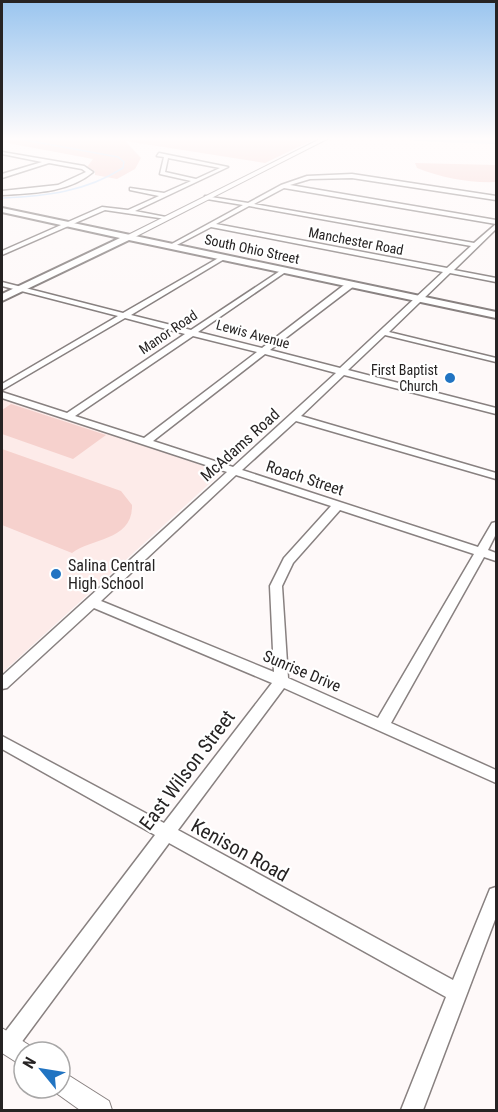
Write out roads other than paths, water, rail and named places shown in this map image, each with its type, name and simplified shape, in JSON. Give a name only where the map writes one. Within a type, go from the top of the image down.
[{"type":"main road","name":"South Ohio Street","points":[[2,210],[496,315]]},
{"type":"main road","points":[[2,298],[128,237]]},
{"type":"street","points":[[2,193],[19,191]]},
{"type":"street","points":[[142,191],[164,195]]},
{"type":"street","points":[[131,211],[173,191]]},
{"type":"street","points":[[128,237],[219,191]]},
{"type":"street","points":[[171,246],[274,191]]},
{"type":"street","points":[[310,191],[496,224]]},
{"type":"street","points":[[449,191],[496,198]]},
{"type":"street","points":[[207,197],[476,245]]},
{"type":"street","points":[[2,253],[104,208],[165,218]]},
{"type":"street","name":"McAdams Road","points":[[2,684],[385,333],[496,224]]},
{"type":"street","name":"Manchester Road","points":[[211,225],[496,280]]},
{"type":"street","points":[[2,387],[224,257]]},
{"type":"street","name":"Manor Road","points":[[67,417],[285,270]]},
{"type":"street","name":"Lewis Avenue","points":[[2,284],[496,411]]},
{"type":"street","points":[[146,442],[351,284]]},
{"type":"street","points":[[385,333],[496,360]]},
{"type":"street","name":"Roach Street","points":[[2,395],[496,557]]},
{"type":"street","points":[[294,417],[496,476]]},
{"type":"street","points":[[281,681],[276,586],[288,561],[338,505]]},
{"type":"street","points":[[382,725],[496,525]]},
{"type":"street","name":"Sunrise Drive","points":[[92,602],[281,681],[496,777]]},
{"type":"street","name":"East Wilson Street","points":[[11,1046],[165,833],[281,681]]},
{"type":"street","name":"Kenison Road","points":[[2,742],[458,993]]},
{"type":"street","points":[[412,1110],[496,896]]},
{"type":"street","points":[[72,1090],[100,1110]]},
{"type":"waterway","points":[[2,198],[66,191]]},
{"type":"place","name":"First Baptist Church","points":[[450,378]]},
{"type":"place","name":"Salina Central High School","points":[[56,574]]}]
